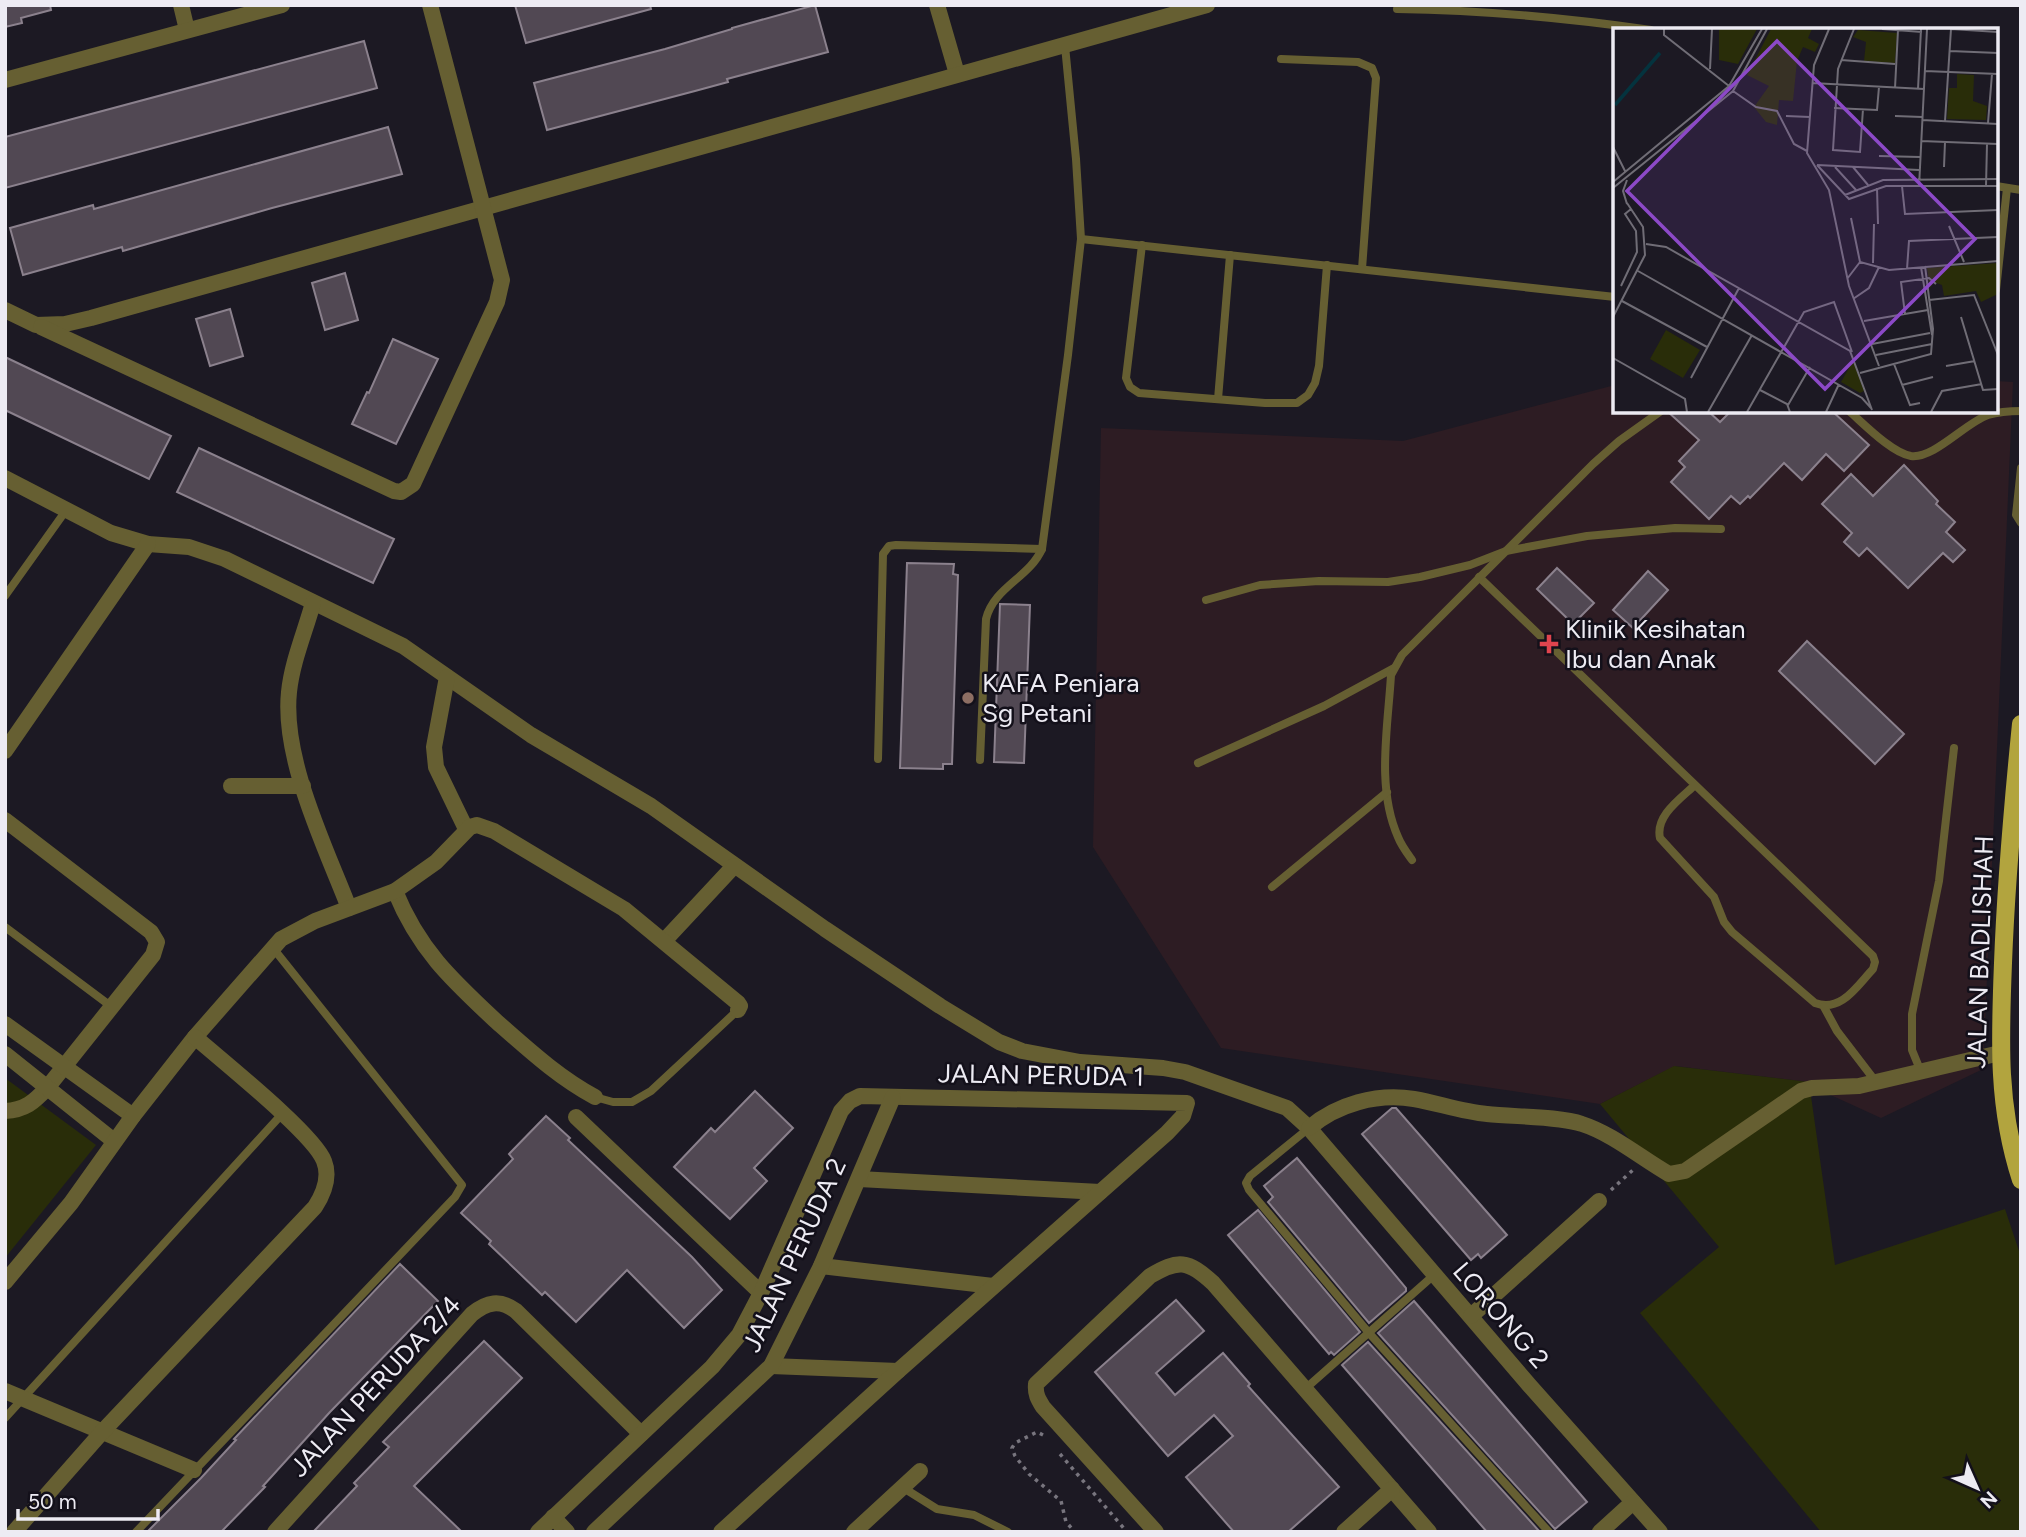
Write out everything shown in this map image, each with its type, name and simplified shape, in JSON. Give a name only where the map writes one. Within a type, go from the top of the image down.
[{"type":"main road","name":"JALAN BADLISHAH","points":[[2021,724],[2006,879],[2000,1053],[2002,1096],[2021,1180]]},
{"type":"street","points":[[181,5],[187,30]]},
{"type":"street","points":[[5,79],[282,5]]},
{"type":"street","points":[[5,310],[401,492],[413,484],[502,290],[501,270],[430,5]]},
{"type":"street","points":[[937,5],[957,74]]},
{"type":"street","points":[[36,325],[65,324],[91,318],[1207,5]]},
{"type":"street","points":[[5,478],[111,533],[148,544],[189,547],[225,559],[403,646],[538,739],[651,806],[734,866],[940,1006],[999,1042],[1022,1051],[1080,1062],[1173,1069],[1287,1108],[1309,1128],[1332,1110],[1342,1106],[1382,1099],[1411,1098],[1487,1114],[1579,1122],[1598,1130],[1670,1174],[1685,1171],[1801,1091],[1859,1086],[2000,1053]]},
{"type":"street","points":[[5,751],[148,544]]},
{"type":"street","points":[[313,603],[289,690],[293,743],[303,786],[349,908]]},
{"type":"street","points":[[447,677],[434,747],[436,767],[466,829]]},
{"type":"street","points":[[231,786],[303,786]]},
{"type":"street","points":[[5,820],[155,936],[157,947],[47,1088],[32,1104],[19,1110],[5,1111]]},
{"type":"street","points":[[5,1282],[71,1203],[114,1141],[195,1037],[273,948],[291,933],[395,891],[436,862],[466,829],[477,825],[494,831],[624,909],[665,940],[738,1003],[738,1010]]},
{"type":"street","points":[[665,940],[734,866]]},
{"type":"street","points":[[395,891],[407,920],[452,980],[542,1063],[563,1079],[595,1097]]},
{"type":"street","points":[[5,1024],[133,1116]]},
{"type":"street","points":[[14,1532],[103,1431],[315,1207],[324,1190],[326,1171],[322,1156],[282,1114],[195,1037]]},
{"type":"street","points":[[5,1054],[114,1141]]},
{"type":"street","name":"JALAN PERUDA 1","points":[[538,1532],[728,1351],[740,1335],[841,1111],[850,1101],[860,1096],[1187,1103],[1182,1116],[1167,1133],[1100,1192]]},
{"type":"street","name":"JALAN PERUDA 2","points":[[594,1532],[771,1366],[821,1266],[893,1097]]},
{"type":"street","points":[[576,1117],[761,1293]]},
{"type":"street","name":"LORONG 2","points":[[1309,1128],[1660,1532]]},
{"type":"street","points":[[859,1178],[1100,1192]]},
{"type":"street","points":[[721,1532],[1100,1192]]},
{"type":"street","points":[[1471,1316],[1599,1201]]},
{"type":"street","points":[[1156,1532],[1038,1399],[1036,1384],[1150,1276],[1167,1266],[1181,1263],[1198,1269],[1213,1283],[1429,1532]]},
{"type":"street","points":[[821,1266],[993,1286]]},
{"type":"street","name":"JALAN PERUDA 2/4","points":[[275,1532],[472,1314],[482,1306],[492,1303],[508,1305],[516,1311],[641,1434]]},
{"type":"street","points":[[771,1366],[898,1371]]},
{"type":"street","points":[[5,1391],[194,1470]]},
{"type":"street","points":[[854,1532],[920,1471]]},
{"type":"street","points":[[1344,1532],[1392,1489]]},
{"type":"street","points":[[1600,1532],[1633,1502]]},
{"type":"street","points":[[553,1517],[567,1532]]},
{"type":"lane","points":[[1397,9],[1465,10],[1637,28]]},
{"type":"lane","points":[[980,760],[986,619],[989,606],[995,597],[1037,558],[1042,550],[1068,355],[1081,239],[1065,46]]},
{"type":"lane","points":[[1281,59],[1358,62],[1372,68],[1376,78],[1362,269]]},
{"type":"lane","points":[[1998,186],[2021,190]]},
{"type":"lane","points":[[1998,271],[2007,188]]},
{"type":"lane","points":[[1081,239],[1613,297]]},
{"type":"lane","points":[[1142,245],[1126,378],[1130,387],[1139,393],[1297,402],[1308,395],[1315,383],[1319,366],[1327,265]]},
{"type":"lane","points":[[1218,399],[1230,255]]},
{"type":"lane","points":[[1851,413],[1894,448],[1912,456],[1927,453],[1988,415],[2021,411]]},
{"type":"lane","points":[[1412,860],[1398,837],[1387,792],[1386,751],[1391,675],[1394,668],[1402,655],[1593,464],[1658,413]]},
{"type":"lane","points":[[2021,468],[2016,515],[2021,523]]},
{"type":"lane","points":[[5,596],[67,509]]},
{"type":"lane","points":[[1206,600],[1260,585],[1319,581],[1388,582],[1420,577],[1470,565],[1506,551],[1587,536],[1675,528],[1721,529]]},
{"type":"lane","points":[[878,759],[883,554],[889,546],[1042,550]]},
{"type":"lane","points":[[1479,577],[1695,785],[1872,956],[1875,962],[1872,969],[1838,1004],[1824,1007],[1815,1003],[1732,932],[1706,888],[1660,838],[1658,829],[1662,818],[1695,785]]},
{"type":"lane","points":[[1198,763],[1324,706],[1394,668]]},
{"type":"lane","points":[[1921,1072],[1912,1050],[1912,1014],[1939,880],[1954,748]]},
{"type":"lane","points":[[1272,887],[1387,792]]},
{"type":"lane","points":[[5,927],[112,1007]]},
{"type":"lane","points":[[136,1532],[455,1197],[462,1185],[273,948]]},
{"type":"lane","points":[[1824,1007],[1837,1031],[1876,1082]]},
{"type":"lane","points":[[595,1097],[613,1102],[632,1102],[650,1091],[738,1010]]},
{"type":"lane","points":[[5,1418],[282,1114]]},
{"type":"lane","points":[[1309,1128],[1250,1176],[1246,1182],[1249,1189],[1369,1333],[1549,1532]]},
{"type":"lane","points":[[1304,1390],[1434,1275]]},
{"type":"lane","points":[[902,1487],[937,1508],[974,1515],[1008,1532]]},
{"type":"path","points":[[1599,1201],[1645,1160]]},
{"type":"path","points":[[1051,1444],[1043,1434],[1037,1432],[1015,1443],[1012,1448],[1029,1474],[1061,1502],[1066,1521],[1075,1532]]},
{"type":"path","points":[[1059,1454],[1127,1532]]},
{"type":"shaded area","name":"Klinik Kesihatan Ibu dan Anak","points":[[1998,381],[2013,382],[1983,1069],[1881,1118],[1800,1081],[1675,1066],[1600,1104],[1221,1048],[1093,847],[1101,428],[1403,441],[1613,386],[1613,413],[1998,413]]},
{"type":"green space","points":[[1674,1066],[1809,1082],[1835,1265],[2005,1209],[2021,1257],[2021,1532],[1821,1532],[1640,1313],[1719,1247],[1600,1104]]},
{"type":"green space","points":[[5,1078],[96,1145],[5,1258]]},
{"type":"building","points":[[5,5],[50,5],[51,10],[21,18],[22,23],[5,27]]},
{"type":"building","points":[[515,5],[650,5],[651,9],[526,43]]},
{"type":"building","points":[[815,5],[828,52],[727,79],[728,82],[547,130],[534,83],[665,49]]},
{"type":"building","points":[[364,41],[377,88],[5,188],[5,137]]},
{"type":"building","points":[[388,127],[402,174],[123,251],[122,247],[23,275],[10,228],[93,205],[94,209]]},
{"type":"building","points":[[345,273],[358,320],[325,330],[312,283]]},
{"type":"building","points":[[230,309],[243,356],[210,366],[196,319]]},
{"type":"building","points":[[393,339],[438,359],[396,444],[352,424]]},
{"type":"building","points":[[5,357],[171,436],[149,479],[5,410]]},
{"type":"building","points":[[1669,413],[1710,413],[1720,422],[1729,413],[1834,413],[1869,445],[1844,471],[1826,454],[1802,480],[1784,463],[1750,498],[1748,496],[1740,504],[1731,496],[1709,519],[1671,482],[1685,467],[1679,461],[1699,440]]},
{"type":"building","points":[[199,448],[394,539],[373,583],[177,492]]},
{"type":"building","points":[[1904,465],[1938,501],[1936,504],[1955,522],[1946,532],[1965,550],[1953,562],[1943,553],[1908,588],[1867,548],[1859,556],[1844,542],[1852,533],[1822,504],[1851,474],[1873,496]]},
{"type":"building","points":[[907,563],[954,564],[953,574],[958,575],[952,764],[943,764],[943,769],[900,768]]},
{"type":"building","points":[[1557,568],[1594,603],[1573,624],[1537,589]]},
{"type":"building","points":[[1648,571],[1668,590],[1633,628],[1613,610]]},
{"type":"building","points":[[1000,604],[1030,605],[1024,763],[994,762]]},
{"type":"building","points":[[1807,641],[1904,734],[1875,764],[1779,671]]},
{"type":"building","points":[[755,1091],[793,1128],[754,1168],[767,1181],[730,1219],[674,1167],[711,1128],[715,1132]]},
{"type":"building","points":[[1392,1108],[1396,1108],[1507,1235],[1481,1258],[1478,1254],[1471,1260],[1362,1134]]},
{"type":"building","points":[[546,1116],[692,1257],[722,1290],[684,1328],[627,1270],[576,1322],[545,1292],[542,1295],[461,1213],[513,1159],[509,1154]]},
{"type":"building","points":[[1297,1158],[1406,1288],[1406,1291],[1369,1323],[1268,1202],[1273,1197],[1264,1186]]},
{"type":"building","points":[[1258,1210],[1360,1332],[1334,1355],[1331,1352],[1329,1354],[1228,1235]]},
{"type":"building","points":[[400,1264],[438,1301],[330,1412],[263,1486],[265,1487],[221,1532],[147,1532],[201,1478],[236,1440],[234,1439]]},
{"type":"building","points":[[1176,1300],[1204,1331],[1156,1373],[1175,1395],[1223,1353],[1250,1384],[1248,1386],[1339,1487],[1288,1532],[1234,1532],[1186,1477],[1233,1436],[1214,1415],[1168,1456],[1095,1372]]},
{"type":"building","points":[[1414,1301],[1587,1502],[1555,1529],[1378,1333]]},
{"type":"building","points":[[484,1341],[522,1378],[414,1486],[462,1532],[313,1532],[357,1486],[354,1483],[389,1447],[383,1442]]},
{"type":"building","points":[[1368,1342],[1540,1532],[1487,1532],[1342,1365]]},
{"type":"place","name":"Klinik Kesihatan Ibu dan Anak","points":[[1549,644]]},
{"type":"place","name":"KAFA Penjara Sg Petani","points":[[968,698]]}]
